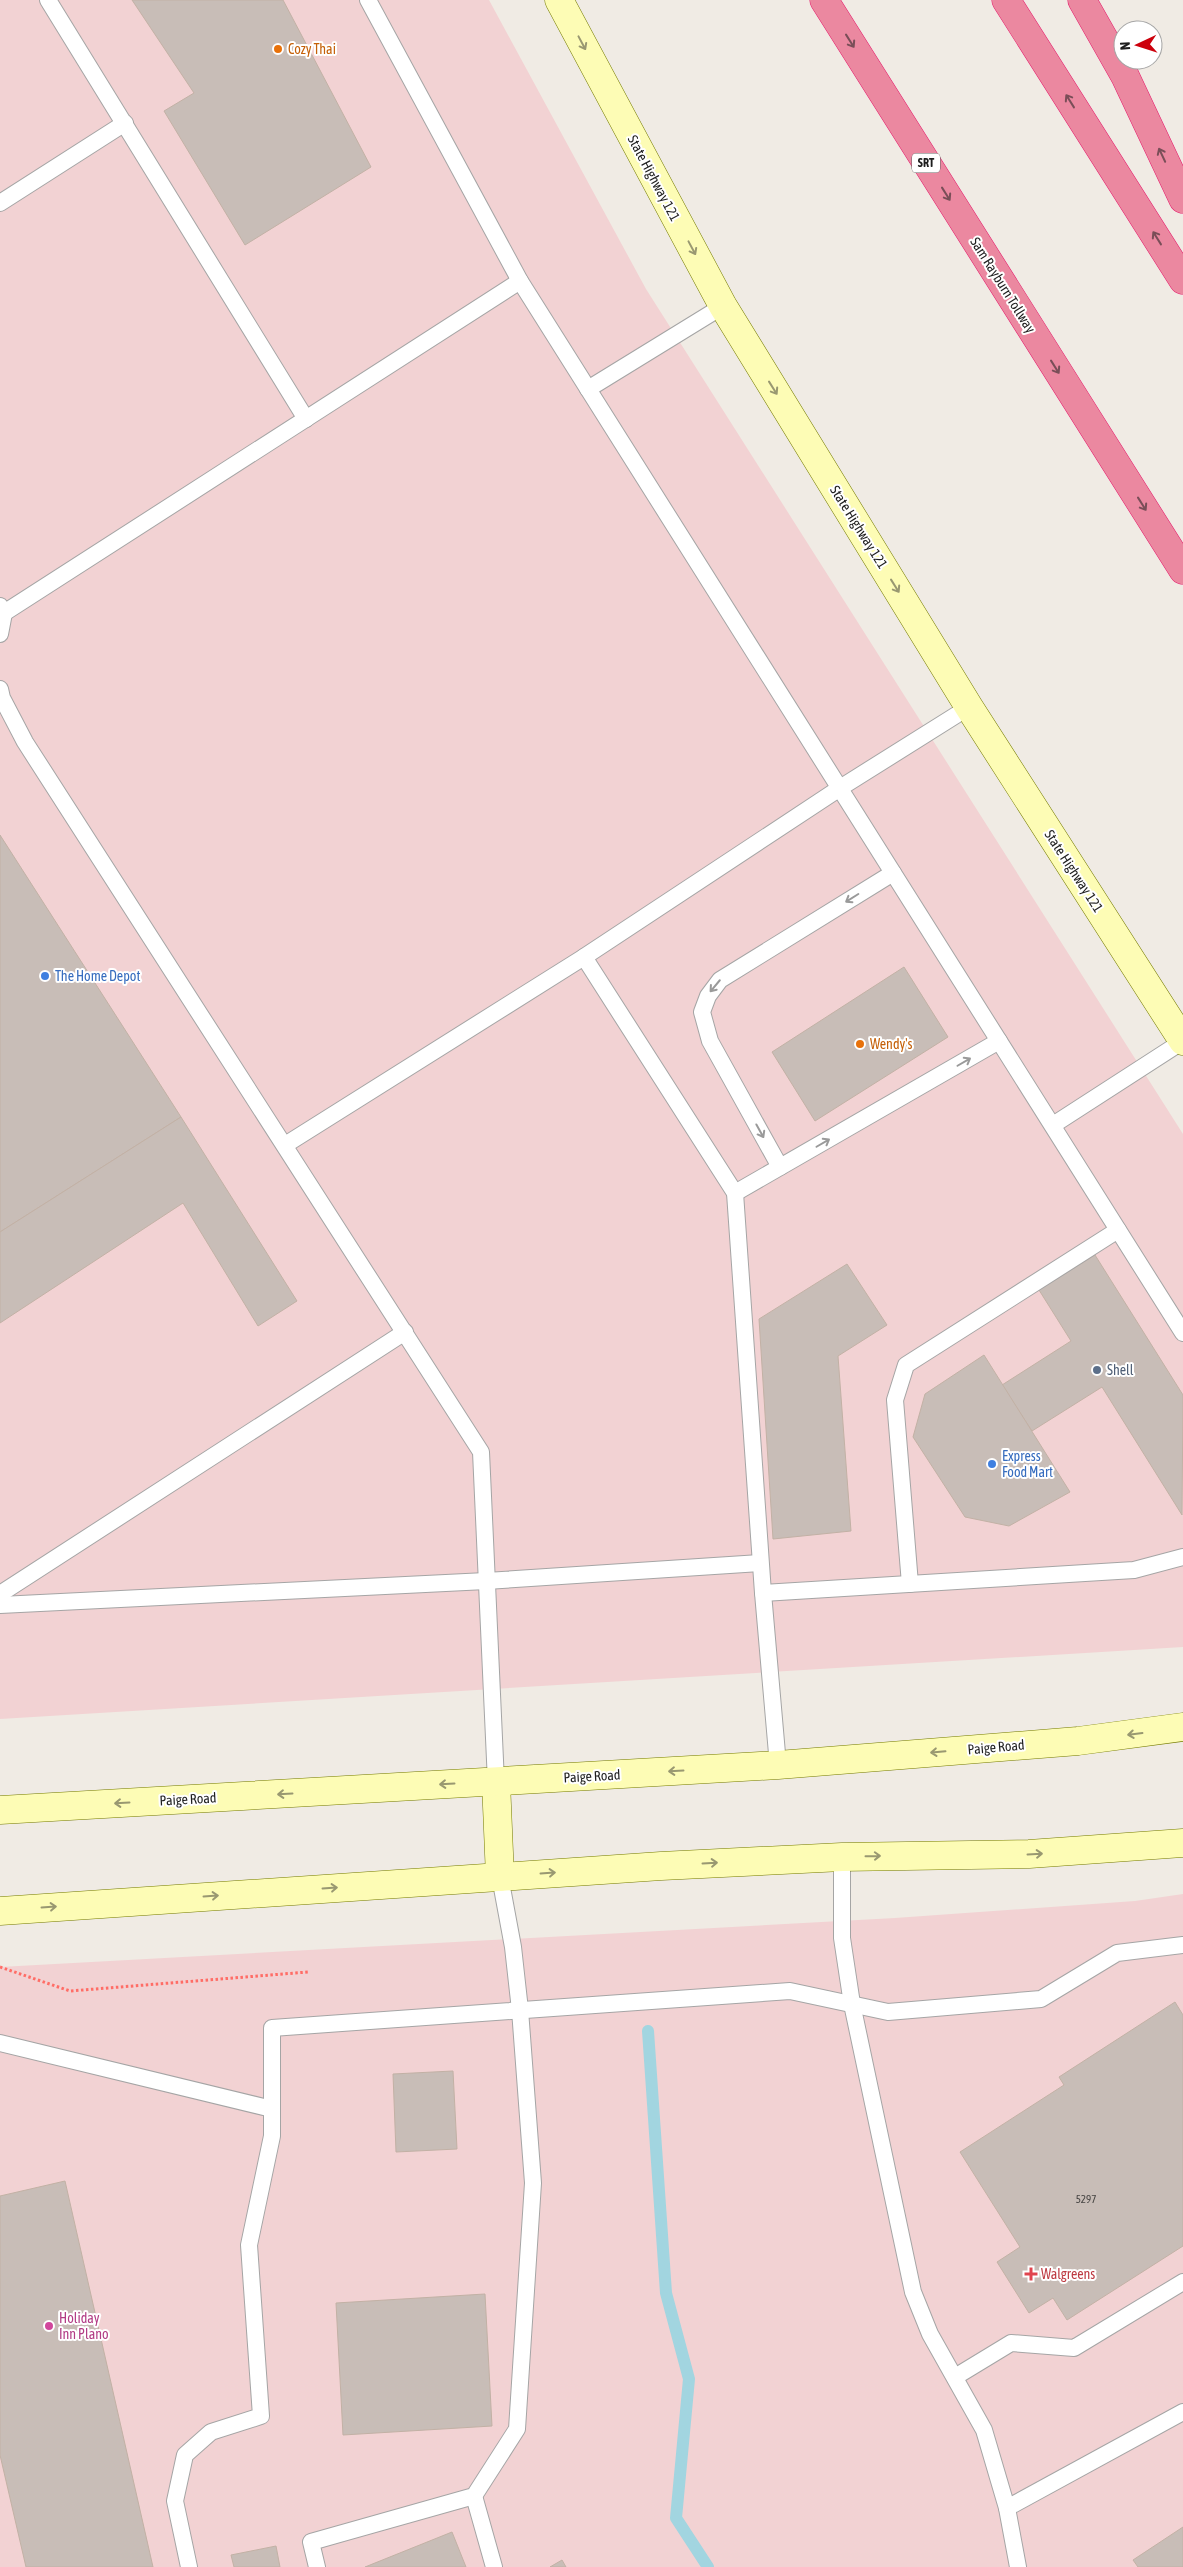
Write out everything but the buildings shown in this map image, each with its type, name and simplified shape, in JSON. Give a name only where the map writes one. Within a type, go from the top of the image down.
[{"type":"highway","name":"Sam Rayburn Tollway","points":[[824,0],[1183,570]]},
{"type":"highway","points":[[1006,0],[1183,280]]},
{"type":"highway","points":[[1082,0],[1125,76],[1183,199]]},
{"type":"main road","name":"State Highway 121","points":[[559,0],[723,306],[969,707],[1183,1041]]},
{"type":"main road","name":"Paige Road","points":[[0,1810],[778,1765],[1078,1741],[1183,1727]]},
{"type":"main road","points":[[496,1782],[500,1877]]},
{"type":"main road","points":[[0,1911],[661,1866],[842,1857],[1029,1854],[1183,1843]]},
{"type":"lane","points":[[48,0],[306,418]]},
{"type":"lane","points":[[368,0],[520,280],[1183,1332]]},
{"type":"lane","points":[[0,203],[125,123]]},
{"type":"lane","points":[[0,634],[2,609],[306,418],[520,280]]},
{"type":"lane","points":[[588,388],[723,306]]},
{"type":"lane","points":[[0,689],[2,698],[25,742],[481,1452],[496,1782]]},
{"type":"lane","points":[[284,1145],[584,957],[840,788],[969,707]]},
{"type":"lane","points":[[780,1167],[710,1041],[702,1012],[708,996],[720,980],[893,873]]},
{"type":"lane","points":[[584,957],[735,1193],[760,1563],[778,1765]]},
{"type":"lane","points":[[735,1193],[999,1041]]},
{"type":"lane","points":[[1053,1125],[1183,1041]]},
{"type":"lane","points":[[910,1584],[895,1400],[906,1365],[1118,1230]]},
{"type":"lane","points":[[0,1594],[405,1332]]},
{"type":"lane","points":[[763,1593],[1134,1570],[1183,1557]]},
{"type":"lane","points":[[0,1605],[486,1581],[760,1563]]},
{"type":"lane","points":[[842,1857],[842,1938],[852,2004],[913,2292],[930,2334],[984,2430],[1007,2508],[1018,2567]]},
{"type":"lane","points":[[317,2567],[311,2542],[474,2496],[517,2429],[532,2183],[520,2010],[513,1948],[500,1877]]},
{"type":"lane","points":[[188,2567],[175,2501],[185,2455],[211,2432],[261,2416],[249,2245],[272,2136],[272,2028],[790,1991],[888,2012],[1040,1999],[1117,1953],[1183,1945]]},
{"type":"lane","points":[[0,2043],[272,2109]]},
{"type":"lane","points":[[955,2377],[1011,2343],[1074,2348],[1183,2282]]},
{"type":"lane","points":[[1007,2508],[1183,2412]]},
{"type":"lane","points":[[474,2496],[494,2567]]},
{"type":"path","points":[[0,1967],[70,1991],[308,1972]]},
{"type":"shaded area","points":[[0,0],[489,0],[646,289],[1183,1134],[1183,1647],[0,1719]]},
{"type":"shaded area","points":[[1183,1894],[1183,2567],[0,2567],[0,1967],[895,1918],[1135,1901]]},
{"type":"waterway","points":[[648,2031],[666,2293],[689,2379],[676,2518],[708,2567]]},
{"type":"place","name":"Cozy Thai","points":[[278,49]]},
{"type":"place","name":"The Home Depot","points":[[45,976]]},
{"type":"place","name":"Wendy's","points":[[860,1044]]},
{"type":"place","name":"Shell","points":[[1097,1370]]},
{"type":"place","name":"Express Food Mart","points":[[992,1464]]},
{"type":"place","name":"Walgreens","points":[[1031,2274]]},
{"type":"place","name":"Holiday Inn Plano","points":[[49,2326]]}]
